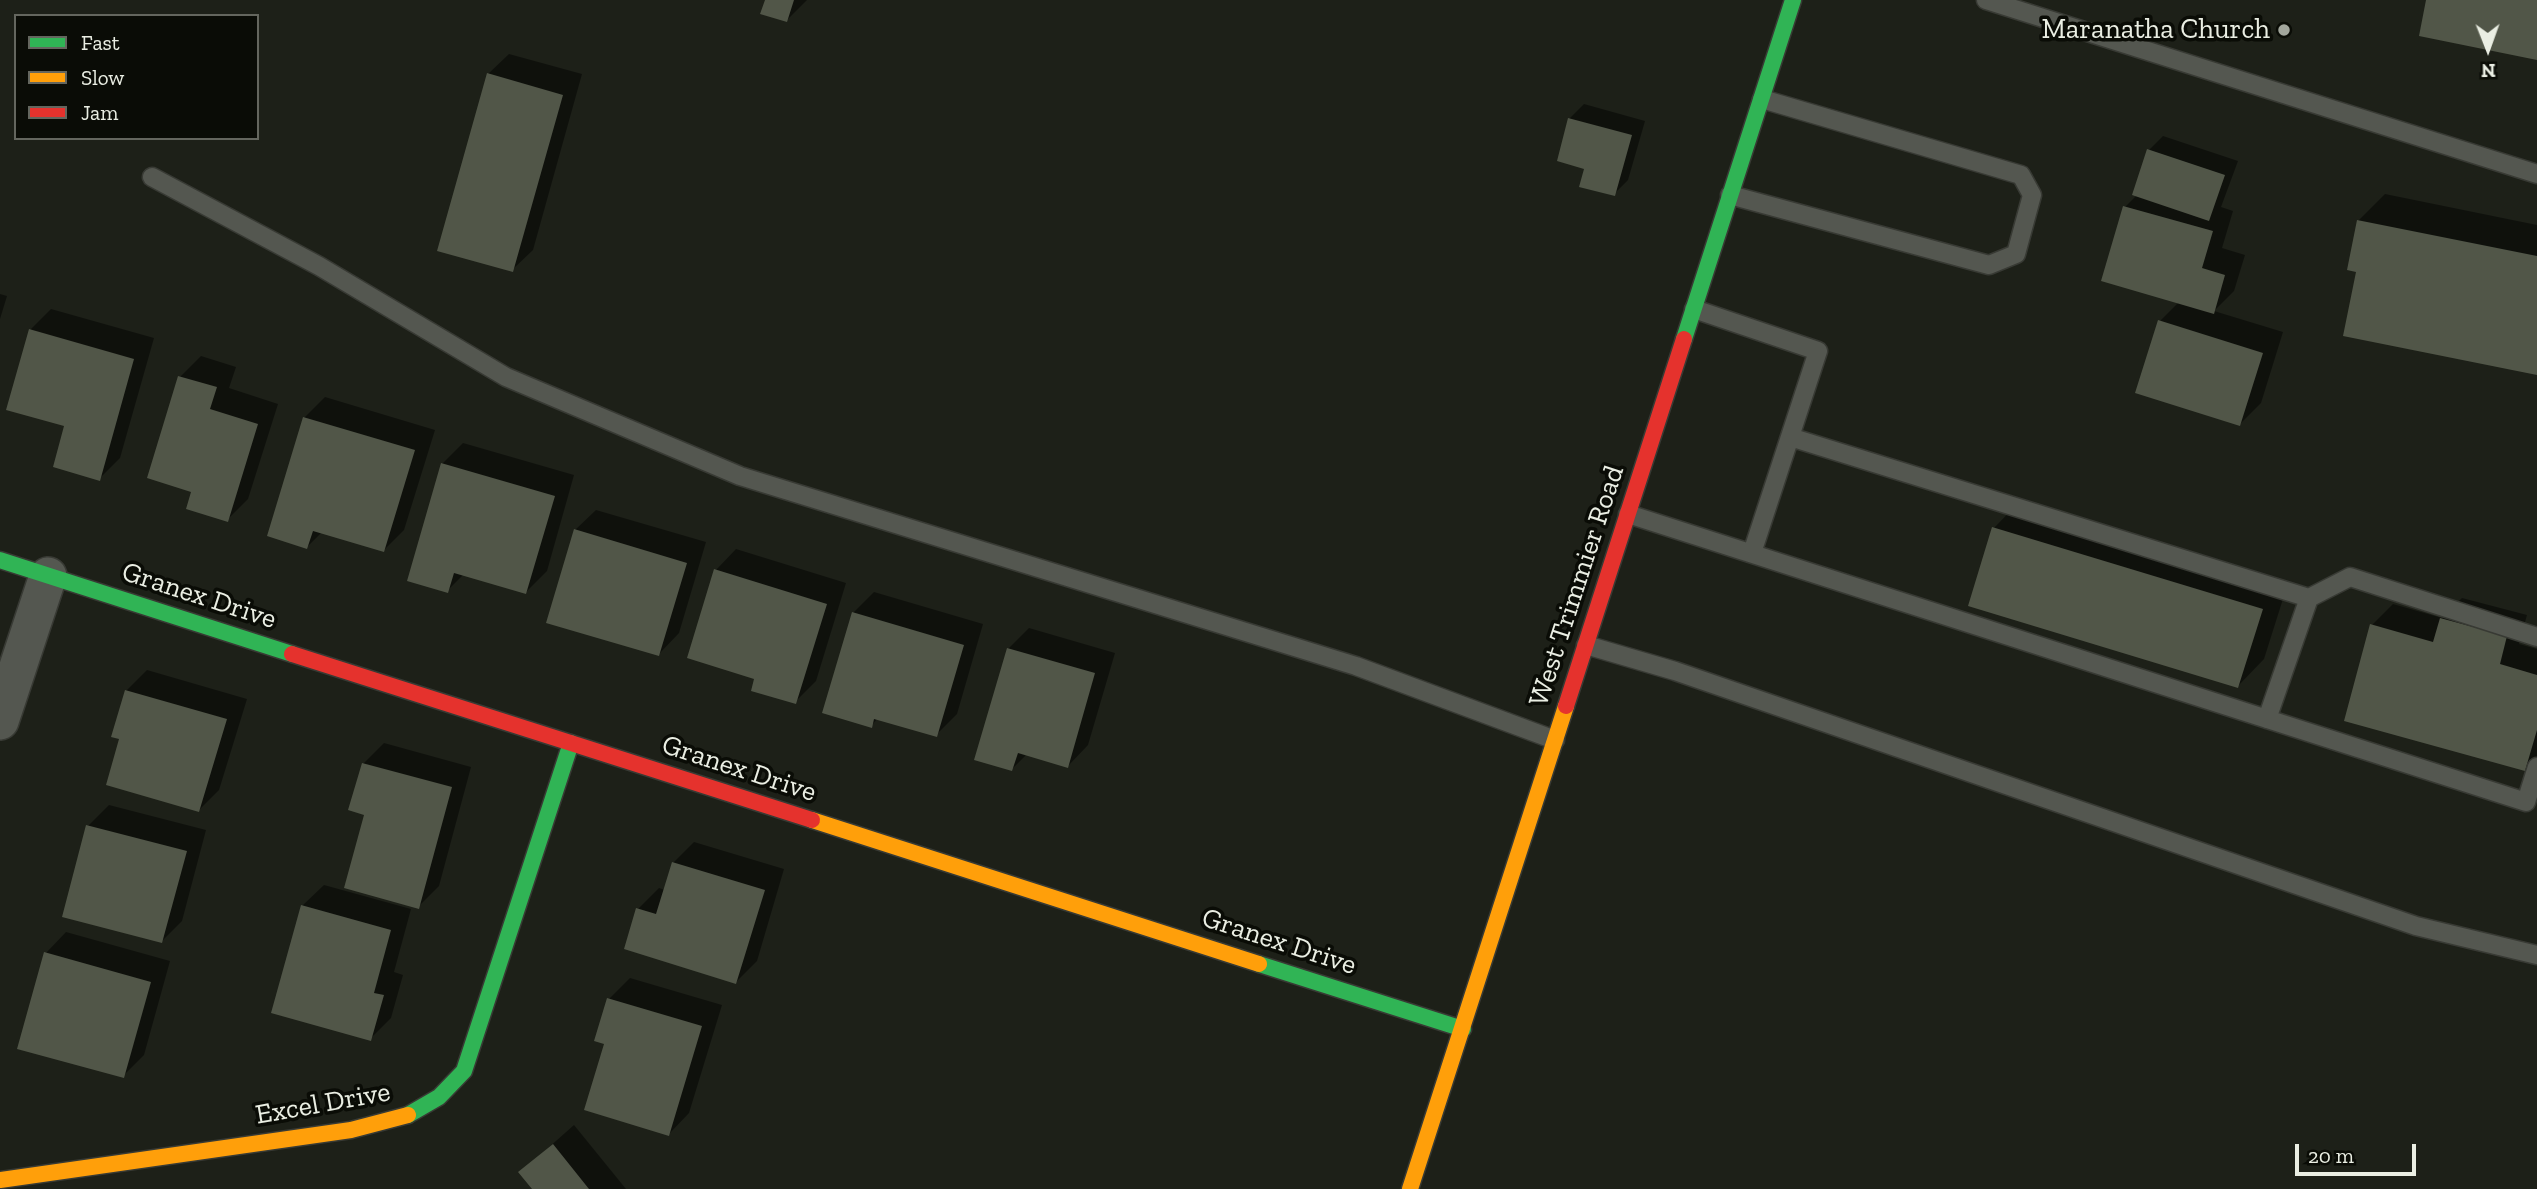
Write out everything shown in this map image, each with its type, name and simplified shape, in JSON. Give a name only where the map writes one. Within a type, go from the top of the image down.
[{"type":"street","name":"West Trimmier Road","points":[[1410,1189],[1793,0]]},
{"type":"street","name":"Granex Drive","points":[[0,560],[1462,1028]]},
{"type":"street","points":[[0,721],[48,576]]},
{"type":"street","name":"Excel Drive","points":[[0,1180],[351,1130],[400,1119],[442,1097],[464,1071],[571,743]]},
{"type":"lane","points":[[1986,0],[2537,174]]},
{"type":"lane","points":[[1730,195],[1989,265],[2016,254],[2032,195],[2021,175],[1762,99]]},
{"type":"lane","points":[[152,177],[319,265],[506,377],[740,475],[1356,666],[1555,740]]},
{"type":"lane","points":[[1694,309],[1818,351],[1752,553]]},
{"type":"lane","points":[[1790,437],[2309,598]]},
{"type":"lane","points":[[1628,514],[2526,802],[2537,767]]},
{"type":"lane","points":[[2267,719],[2309,598],[2350,577],[2537,637]]},
{"type":"lane","points":[[1586,645],[1675,671],[2416,926],[2537,955]]},
{"type":"building","points":[[765,0],[794,0],[787,22],[760,14]]},
{"type":"building","points":[[2426,0],[2537,0],[2537,60],[2419,36]]},
{"type":"building","points":[[487,73],[563,95],[513,272],[437,251]]},
{"type":"building","points":[[1568,118],[1632,135],[1615,196],[1579,187],[1584,169],[1557,161]]},
{"type":"building","points":[[2147,149],[2225,175],[2209,221],[2132,195]]},
{"type":"building","points":[[2123,206],[2213,231],[2202,268],[2225,275],[2214,314],[2101,281]]},
{"type":"building","points":[[2357,220],[2537,256],[2537,375],[2343,336],[2356,272],[2347,270]]},
{"type":"building","points":[[2158,320],[2263,353],[2240,426],[2135,393]]},
{"type":"building","points":[[29,329],[134,359],[100,481],[53,467],[64,426],[6,410]]},
{"type":"building","points":[[178,376],[217,387],[210,409],[258,424],[228,522],[186,509],[191,492],[147,478]]},
{"type":"building","points":[[303,417],[415,450],[384,552],[313,531],[307,549],[267,536]]},
{"type":"building","points":[[441,463],[555,496],[526,594],[454,573],[448,593],[407,581]]},
{"type":"building","points":[[1992,527],[2263,609],[2238,688],[1968,606]]},
{"type":"building","points":[[574,529],[687,563],[659,656],[546,623]]},
{"type":"building","points":[[714,569],[827,604],[796,704],[751,691],[754,679],[687,658]]},
{"type":"building","points":[[852,612],[964,645],[937,737],[874,719],[872,728],[822,713]]},
{"type":"building","points":[[2440,618],[2507,636],[2500,664],[2537,675],[2537,730],[2525,771],[2344,721],[2370,624],[2433,642]]},
{"type":"building","points":[[1007,648],[1095,673],[1068,768],[1018,753],[1012,771],[974,760]]},
{"type":"building","points":[[125,690],[227,719],[199,812],[106,785],[119,739],[111,737]]},
{"type":"building","points":[[362,763],[452,787],[419,909],[344,888],[364,815],[348,810]]},
{"type":"building","points":[[86,825],[187,851],[162,943],[62,917]]},
{"type":"building","points":[[672,862],[765,890],[736,984],[624,949],[636,908],[656,914]]},
{"type":"building","points":[[301,905],[391,930],[374,993],[384,995],[371,1041],[271,1013]]},
{"type":"building","points":[[44,952],[151,982],[124,1078],[17,1049]]},
{"type":"building","points":[[607,998],[702,1026],[669,1136],[584,1110],[604,1044],[594,1041]]},
{"type":"building","points":[[553,1144],[589,1189],[532,1189],[518,1172]]},
{"type":"traffic: fast","points":[[1684,339],[1793,0]]},
{"type":"traffic: fast","points":[[0,560],[292,654]]},
{"type":"traffic: fast","points":[[408,1115],[439,1097],[464,1071],[571,743]]},
{"type":"traffic: fast","points":[[1259,964],[1463,1029]]},
{"type":"traffic: slow","points":[[1410,1189],[1566,706]]},
{"type":"traffic: slow","points":[[812,820],[1259,964]]},
{"type":"traffic: slow","points":[[0,1180],[351,1130],[408,1115]]},
{"type":"traffic: jam","points":[[1566,706],[1684,339]]},
{"type":"traffic: jam","points":[[292,654],[812,820]]},
{"type":"place","name":"Maranatha Church","points":[[2284,30]]}]
